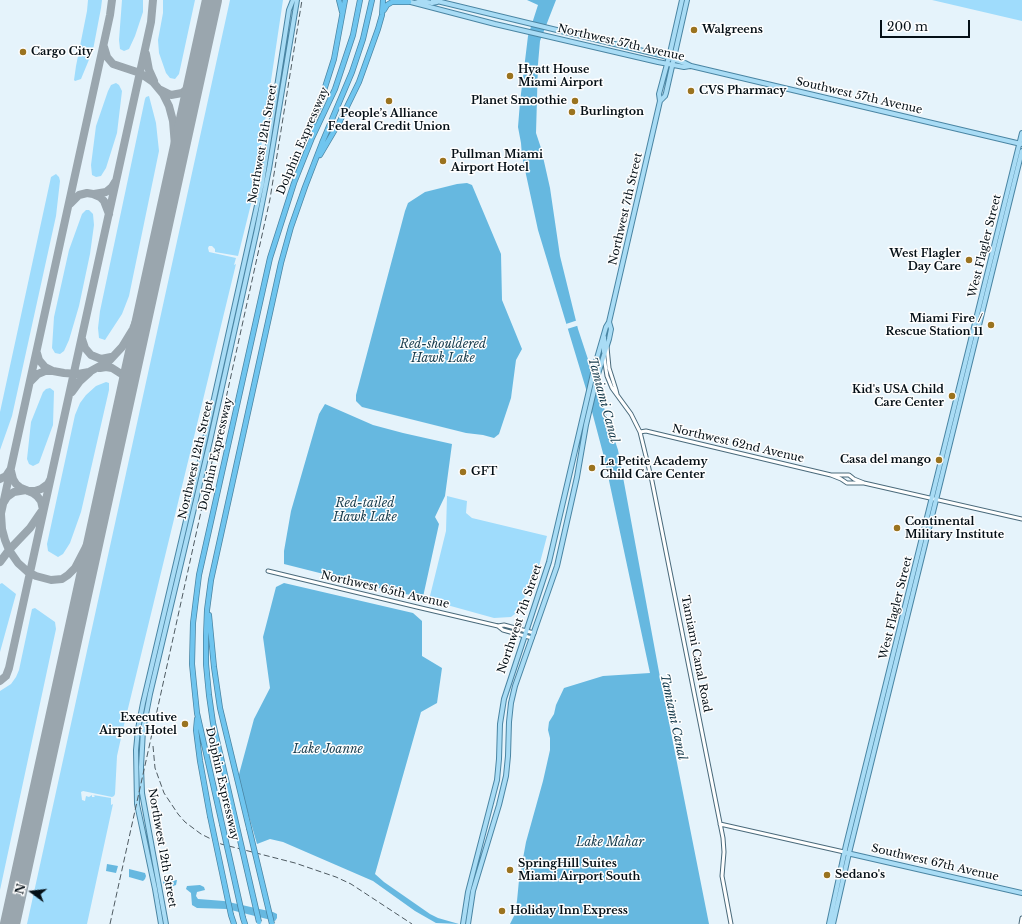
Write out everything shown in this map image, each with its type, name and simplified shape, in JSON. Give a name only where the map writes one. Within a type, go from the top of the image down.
[{"type":"highway","points":[[339,0],[343,16]]},
{"type":"highway","points":[[312,138],[312,128],[334,59],[345,0]]},
{"type":"highway","name":"Dolphin Expressway","points":[[245,924],[197,713],[192,664],[194,607],[198,575],[270,258],[291,191],[312,138],[335,88],[353,35],[360,0]]},
{"type":"highway","points":[[382,15],[384,0]]},
{"type":"highway","name":"Dolphin Expressway","points":[[259,923],[213,723],[209,695],[206,646],[208,601],[216,555],[277,279],[294,220],[313,167],[352,72],[363,39],[372,1]]},
{"type":"highway","points":[[313,167],[340,121],[353,94],[367,61],[385,8],[392,2],[407,1]]},
{"type":"highway","points":[[208,601],[219,702],[272,924]]},
{"type":"highway","points":[[197,713],[196,730],[200,762],[233,924]]},
{"type":"main road","name":"Northwest 12th Street","points":[[161,924],[137,804],[136,757],[138,729],[262,183],[289,10],[292,0]]},
{"type":"main road","name":"Northwest 12th Street","points":[[166,924],[142,793],[141,766],[143,730],[150,694],[210,441],[257,229],[269,170],[297,0]]},
{"type":"main road","name":"Northwest 57th Avenue","points":[[433,0],[685,62],[691,66]]},
{"type":"main road","name":"Northwest 7th Street","points":[[463,924],[468,892],[497,780],[500,719],[504,699],[549,562],[594,372],[606,327],[609,322],[660,101],[659,94],[682,0]]},
{"type":"main road","name":"Northwest 7th Street","points":[[660,101],[665,96],[687,0]]},
{"type":"main road","name":"Northwest 57th Avenue","points":[[407,1],[500,25],[666,64],[684,67],[691,66]]},
{"type":"main road","points":[[415,3],[421,1],[432,3],[439,1]]},
{"type":"main road","points":[[572,41],[582,41],[587,38]]},
{"type":"main road","points":[[587,45],[592,42],[602,42]]},
{"type":"main road","name":"Southwest 57th Avenue","points":[[691,66],[1021,144]]},
{"type":"main road","name":"West Flagler Street","points":[[829,924],[1021,144],[1022,133]]},
{"type":"main road","name":"West Flagler Street","points":[[934,499],[1022,151]]},
{"type":"main road","name":"Northwest 7th Street","points":[[468,924],[473,891],[499,805],[506,776],[508,756],[508,722],[511,703],[515,686],[557,566],[577,477],[582,444],[596,380],[611,329],[609,322]]},
{"type":"main road","points":[[604,334],[604,357]]},
{"type":"main road","name":"West Flagler Street","points":[[833,924],[847,853]]},
{"type":"main road","name":"Southwest 67th Avenue","points":[[847,853],[1022,893]]},
{"type":"street","name":"Tamiami Canal Road","points":[[607,346],[609,368],[616,394]]},
{"type":"street","name":"Tamiami Canal Road","points":[[604,357],[607,376],[614,392],[631,414],[640,432],[654,487],[720,824],[724,848],[722,880],[731,924]]},
{"type":"street","name":"Northwest 62nd Avenue","points":[[640,432],[646,431],[831,474],[846,476]]},
{"type":"street","name":"Northwest 62nd Avenue","points":[[831,474],[844,480]]},
{"type":"street","points":[[864,483],[850,475],[846,476],[844,480],[847,483],[864,483],[1022,518]]},
{"type":"street","points":[[851,482],[852,477]]},
{"type":"street","name":"Northwest 65th Avenue","points":[[268,571],[498,626],[504,630],[534,633]]},
{"type":"street","name":"Northwest 65th Avenue","points":[[525,633],[532,638]]},
{"type":"street","points":[[720,824],[847,853]]},
{"type":"street","points":[[1021,924],[1022,918]]},
{"type":"shaded area","points":[[88,0],[102,0],[101,8],[93,50],[81,79],[75,81],[76,66]]},
{"type":"shaded area","points":[[122,0],[143,0],[143,12],[135,36],[129,49],[124,51],[120,49],[119,40]]},
{"type":"shaded area","points":[[163,0],[195,0],[179,74],[175,79],[170,78],[166,73],[159,53],[158,40],[163,13]]},
{"type":"shaded area","points":[[230,0],[283,0],[255,188],[238,256],[215,252],[215,249],[212,246],[209,246],[208,248],[209,252],[236,258],[234,265],[236,264],[123,729],[117,756],[115,794],[112,797],[83,791],[81,792],[82,800],[85,801],[86,796],[95,796],[93,795],[111,798],[111,805],[113,804],[87,924],[27,924]]},
{"type":"shaded area","points":[[932,0],[1022,0],[1022,21]]},
{"type":"shaded area","points":[[116,83],[122,91],[117,133],[106,168],[101,176],[96,177],[92,175],[91,165],[96,126],[108,91],[111,85]]},
{"type":"shaded area","points":[[149,96],[156,123],[159,151],[129,296],[122,314],[105,340],[99,338],[98,328],[100,311],[145,99]]},
{"type":"shaded area","points":[[56,174],[60,181],[56,216],[12,416],[0,450],[0,412],[51,177]]},
{"type":"shaded area","points":[[86,210],[89,210],[93,214],[94,225],[90,254],[79,306],[69,340],[64,351],[60,354],[55,353],[52,348],[54,317],[69,250],[82,214]]},
{"type":"shaded area","points":[[106,382],[109,383],[109,390],[81,512],[70,543],[63,554],[58,557],[48,551],[47,544],[75,415],[80,403],[86,395],[96,386]]},
{"type":"shaded area","points":[[50,388],[54,391],[53,425],[39,463],[33,466],[29,464],[27,459],[31,422],[43,392]]},
{"type":"shaded area","points":[[447,496],[467,501],[466,513],[472,518],[547,536],[538,570],[527,590],[520,610],[511,617],[494,618],[429,600],[446,531]]},
{"type":"shaded area","points":[[2,583],[16,594],[0,652],[0,584]]},
{"type":"shaded area","points":[[35,608],[55,622],[56,629],[0,890],[0,691],[11,684],[19,670],[32,609]]},
{"type":"water","name":"Lake Mahar","points":[[527,0],[556,0],[540,41],[536,133],[550,188],[560,256],[578,329],[618,450],[659,672],[709,924],[510,924],[514,916],[517,901],[526,842],[550,750],[548,730],[549,722],[554,714],[556,705],[564,688],[603,676],[650,673],[604,457],[586,389],[538,230],[522,156],[518,127],[520,102],[528,36],[538,5]]},
{"type":"water","name":"Red-shouldered Hawk Lake","points":[[467,183],[472,185],[501,254],[502,300],[522,349],[516,360],[511,398],[499,434],[494,438],[466,433],[362,407],[356,401],[356,395],[408,203],[425,192]]},
{"type":"water","name":"Red-tailed Hawk Lake","points":[[325,404],[373,425],[452,444],[445,496],[435,517],[439,524],[423,597],[399,593],[284,564],[284,551],[291,511],[319,414]]},
{"type":"water","name":"Lake Joanne","points":[[284,583],[413,613],[422,621],[422,656],[442,668],[437,703],[421,712],[375,874],[430,914],[459,924],[436,923],[415,911],[373,881],[283,842],[270,839],[257,844],[238,778],[254,719],[270,688],[263,637],[276,587]]},
{"type":"water","points":[[107,864],[118,866],[116,873],[106,871]]},
{"type":"water","points":[[129,869],[145,873],[145,879],[143,881],[129,877]]},
{"type":"water","points":[[164,880],[177,880],[176,885],[170,887],[165,885],[163,883]]},
{"type":"water","points":[[200,885],[204,887],[205,890],[197,892],[196,896],[198,899],[224,901],[273,912],[277,914],[277,918],[275,921],[227,909],[197,908],[192,905],[191,893],[186,889],[187,886]]},
{"type":"pier","points":[[578,320],[580,325],[567,329],[566,324]]},
{"type":"taxiway","points":[[0,518],[110,15],[112,0]]},
{"type":"taxiway","points":[[0,681],[6,676],[9,668],[151,22],[153,0]]},
{"type":"taxiway","points":[[211,7],[212,0]]},
{"type":"taxiway","points":[[104,47],[107,57],[113,64],[140,73],[153,82],[163,94],[169,106],[173,121],[175,146],[164,218]]},
{"type":"taxiway","points":[[146,54],[149,70],[154,81]]},
{"type":"taxiway","points":[[161,90],[171,95],[182,93],[190,87],[195,78]]},
{"type":"taxiway","points":[[94,194],[106,192],[115,182]]},
{"type":"taxiway","points":[[70,204],[79,195],[87,193],[93,194],[100,197],[104,201],[109,214]]},
{"type":"taxiway","points":[[37,353],[39,360],[45,367],[53,371],[64,373],[78,374],[89,372],[109,361],[122,347],[133,329],[142,306],[156,255]]},
{"type":"taxiway","points":[[82,339],[85,348],[91,355],[101,359],[111,357]]},
{"type":"taxiway","points":[[100,368],[112,368],[123,375],[126,384],[125,399]]},
{"type":"taxiway","points":[[30,382],[38,374],[45,371],[52,371]]},
{"type":"taxiway","points":[[72,392],[80,381],[90,372]]},
{"type":"taxiway","points":[[0,479],[6,476],[10,470]]},
{"type":"taxiway","points":[[11,471],[16,484],[37,496],[41,501],[43,510]]},
{"type":"taxiway","points":[[1,514],[2,529],[5,540],[9,550],[18,563],[28,572],[36,576],[51,580],[62,579],[75,568],[88,543],[108,475]]},
{"type":"taxiway","points":[[28,491],[41,489],[48,484],[50,480]]},
{"type":"taxiway","points":[[4,502],[7,497],[14,492],[26,490]]},
{"type":"taxiway","points":[[0,562],[30,528],[41,512]]},
{"type":"runway","points":[[10,924],[212,0]]},
{"type":"railway","points":[[110,924],[270,199],[302,0]]},
{"type":"railway","points":[[153,746],[155,768],[164,793],[185,822],[201,834],[221,844],[295,863],[336,877],[351,884],[412,924]]},
{"type":"place","name":"Walgreens","points":[[694,30]]},
{"type":"place","name":"Cargo City","points":[[23,52]]},
{"type":"place","name":"Hyatt House Miami Airport","points":[[510,76]]},
{"type":"place","name":"CVS Pharmacy","points":[[691,91]]},
{"type":"place","name":"People’s Alliance Federal Credit Union","points":[[389,101]]},
{"type":"place","name":"Planet Smoothie","points":[[575,101]]},
{"type":"place","name":"Burlington","points":[[572,112]]},
{"type":"place","name":"Pullman Miami Airport Hotel","points":[[443,161]]},
{"type":"place","name":"West Flagler Day Care","points":[[969,260]]},
{"type":"place","name":"Miami Fire / Rescue Station 11","points":[[991,325]]},
{"type":"place","name":"Kid's USA Child Care Center","points":[[952,396]]},
{"type":"place","name":"Casa del mango","points":[[939,460]]},
{"type":"place","name":"La Petite Academy Child Care Center","points":[[592,468]]},
{"type":"place","name":"GFT","points":[[463,472]]},
{"type":"place","name":"Continental Military Institute","points":[[897,528]]},
{"type":"place","name":"Executive Airport Hotel","points":[[185,724]]},
{"type":"place","name":"SpringHill Suites Miami Airport South","points":[[510,870]]},
{"type":"place","name":"Sedano's","points":[[827,875]]},
{"type":"place","name":"Holiday Inn Express","points":[[502,911]]},
{"type":"water label","name":"Tamiami Canal","points":[[603,400]]},
{"type":"water label","name":"Tamiami Canal","points":[[673,717]]}]
